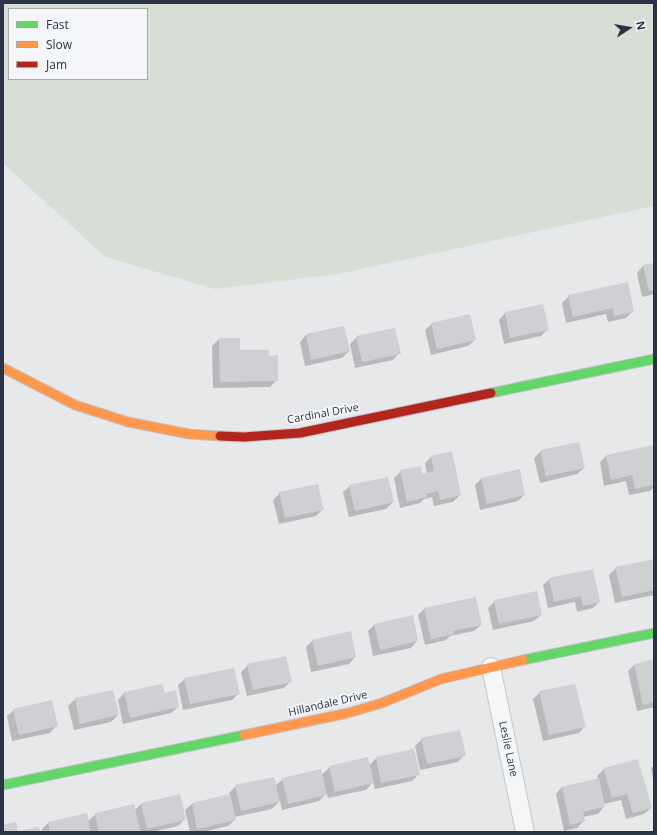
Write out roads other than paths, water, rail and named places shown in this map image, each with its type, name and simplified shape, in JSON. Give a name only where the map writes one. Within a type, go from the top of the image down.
[{"type":"street","name":"Cardinal Drive","points":[[4,372],[75,405],[128,422],[189,434],[244,437],[300,433],[654,359]]},
{"type":"street","name":"Hillandale Drive","points":[[3,785],[348,713],[382,703],[441,679],[654,632]]},
{"type":"street","name":"Leslie Lane","points":[[491,667],[525,832]]}]
